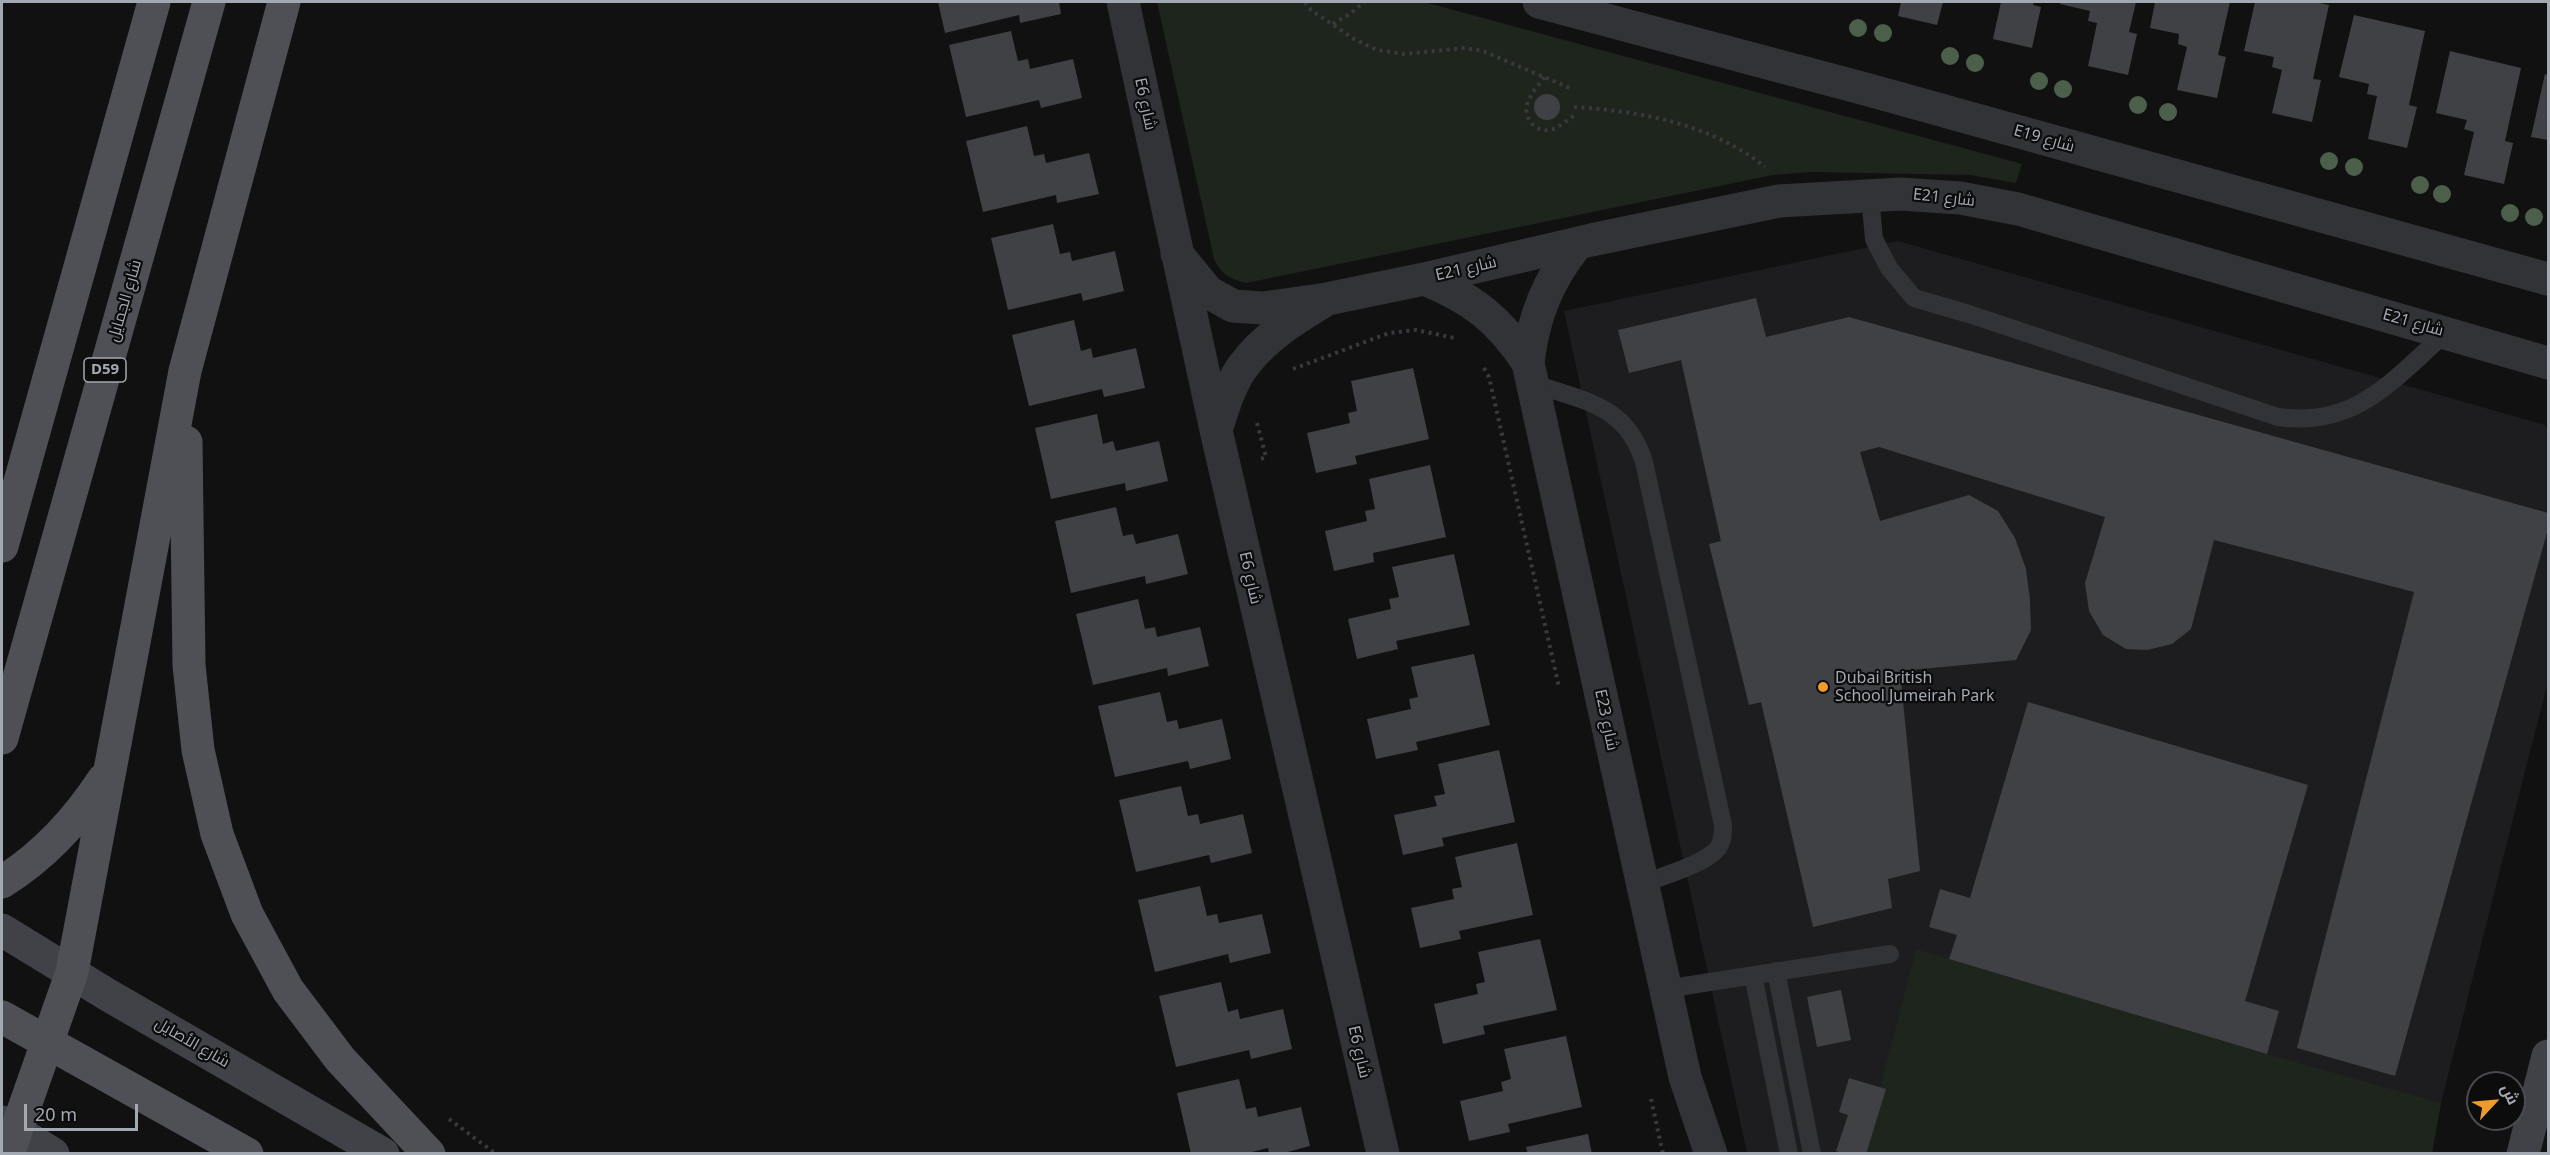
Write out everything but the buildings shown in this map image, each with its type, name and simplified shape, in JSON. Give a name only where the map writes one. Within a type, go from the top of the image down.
[{"type":"main road","points":[[2,546],[154,2]]},
{"type":"main road","name":"شارع الجمايل","points":[[2,738],[209,2]]},
{"type":"main road","points":[[53,1154],[7,1131],[47,1043],[72,972],[185,371],[284,2]]},
{"type":"main road","points":[[185,371],[189,665],[198,750],[217,834],[247,914],[288,990],[340,1059],[429,1154]]},
{"type":"main road","points":[[2,882],[46,850],[81,812],[111,769]]},
{"type":"main road","name":"شارع الأصايل","points":[[2,930],[108,995],[383,1154]]},
{"type":"main road","points":[[2,1017],[247,1154]]},
{"type":"main road","points":[[2523,1154],[2548,1056]]},
{"type":"street","name":"E6 شارع","points":[[1123,2],[1176,254],[1383,1154]]},
{"type":"street","name":"E19 شارع","points":[[1539,2],[1858,87],[2548,279]]},
{"type":"street","name":"E21 شارع","points":[[1176,254],[1190,274],[1208,292],[1233,306],[1263,308],[1424,279],[1779,201],[1901,194],[1960,198],[2019,209],[2548,363]]},
{"type":"street","name":"E23 شارع","points":[[1577,244],[1560,266],[1543,298],[1531,338],[1530,373],[1685,1077],[1712,1154]]},
{"type":"street","name":"E23 شارع","points":[[1424,279],[1451,289],[1475,304],[1507,334],[1530,373]]},
{"type":"street","name":"E21 شارع","points":[[1216,430],[1242,366],[1265,341],[1327,298]]},
{"type":"street","name":"E23 شارع","points":[[1685,1077],[1692,1154]]},
{"type":"lane","points":[[1870,196],[1874,239],[1889,268],[1914,298],[1969,314],[2278,417],[2299,420],[2319,419],[2340,414],[2359,405],[2376,394],[2447,332]]},
{"type":"lane","points":[[1530,373],[1614,415],[1628,428],[1638,444],[1644,462],[1723,825],[1718,848],[1704,860],[1642,884]]},
{"type":"lane","points":[[1665,989],[1890,954]]},
{"type":"lane","points":[[1776,971],[1812,1154]]},
{"type":"lane","points":[[1753,975],[1789,1154]]},
{"type":"path","points":[[1305,2],[1311,10],[1354,39],[1377,50],[1403,54],[1465,48],[1483,51],[1572,89]]},
{"type":"path","points":[[1333,24],[1351,14],[1364,2]]},
{"type":"path","points":[[1544,77],[1528,102],[1526,112],[1530,122],[1537,129],[1548,130],[1575,115]]},
{"type":"path","points":[[1574,107],[1614,109],[1653,116],[1691,128],[1727,144],[1762,165],[1773,175],[1778,187],[1779,201]]},
{"type":"path","points":[[1455,338],[1475,304]]},
{"type":"path","points":[[1286,372],[1389,333],[1416,330],[1455,338],[1465,345]]},
{"type":"path","points":[[1484,367],[1489,377],[1560,693]]},
{"type":"path","points":[[1225,468],[1266,457],[1256,417]]},
{"type":"path","points":[[1651,1096],[1663,1154]]},
{"type":"path","points":[[443,1114],[496,1154]]},
{"type":"shaded area","points":[[1157,2],[1424,2],[2022,164],[2016,183],[1970,175],[1811,172],[1773,175],[1246,283],[1227,275],[1214,259]]},
{"type":"shaded area","points":[[1898,241],[2545,425],[2548,433],[2548,681],[2441,1103],[2432,1153],[1747,1153],[1564,311]]},
{"type":"shaded area","points":[[1916,949],[2267,1054],[2441,1103],[2432,1153],[1863,1154]]},
{"type":"place","name":"Dubai British School Jumeirah Park","points":[[1823,687]]}]
